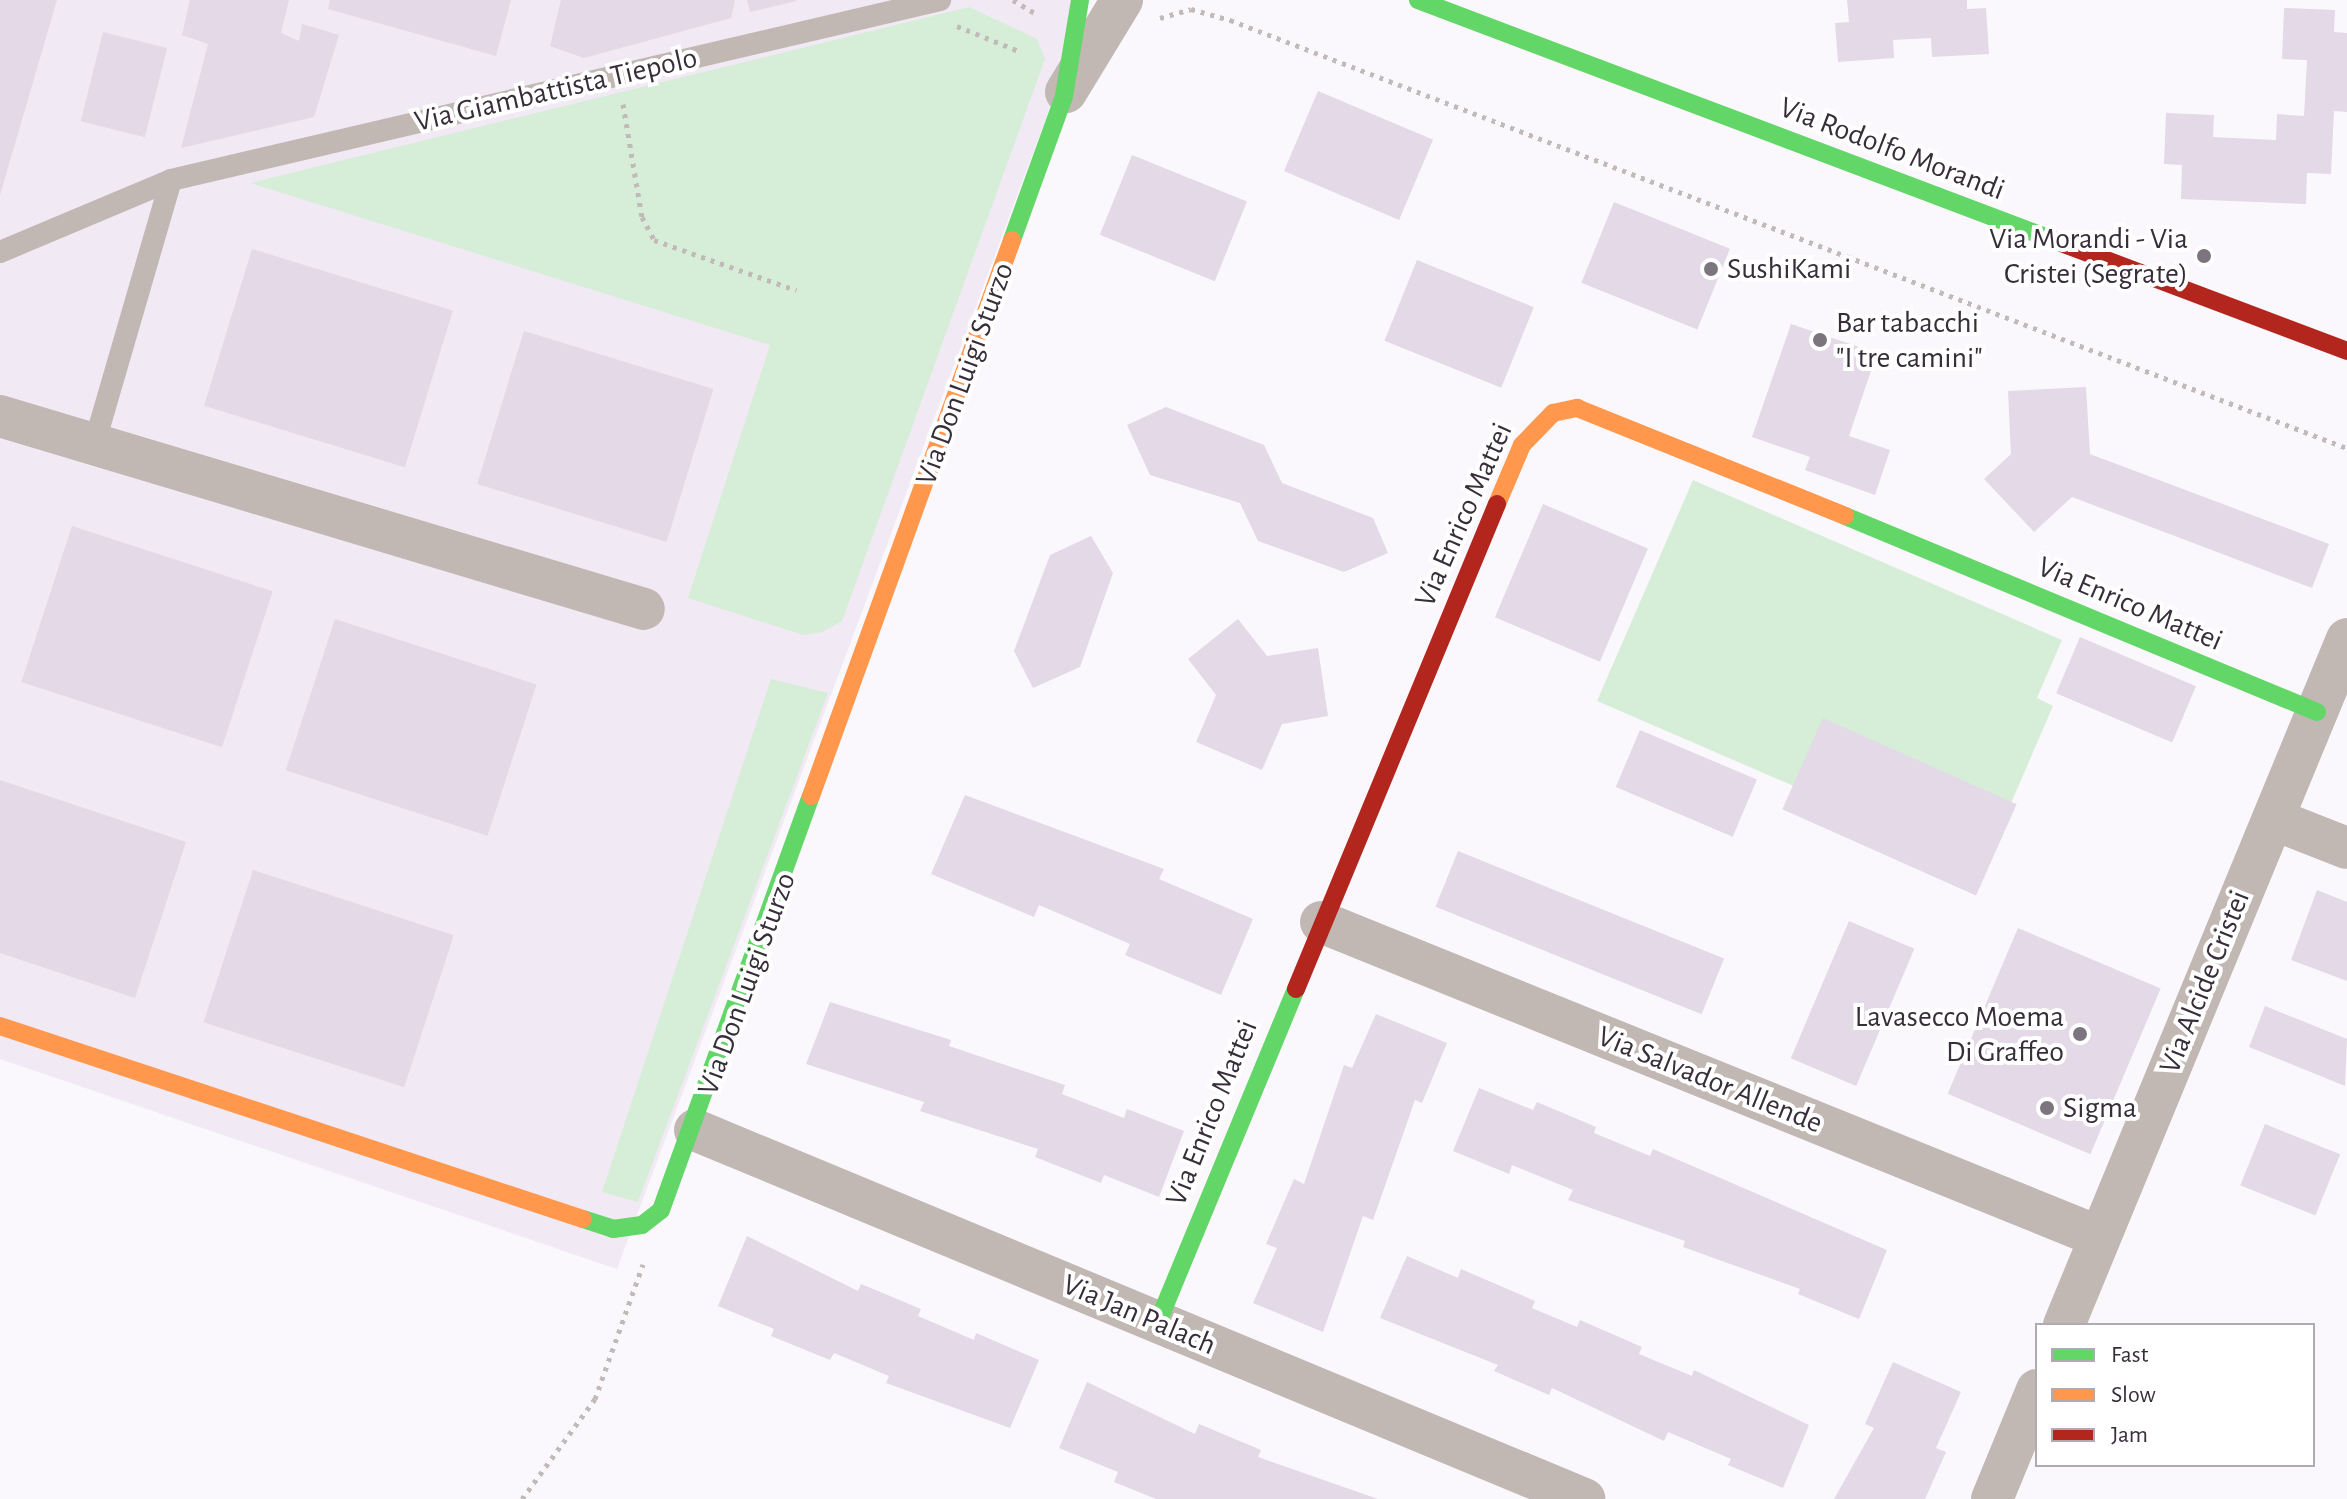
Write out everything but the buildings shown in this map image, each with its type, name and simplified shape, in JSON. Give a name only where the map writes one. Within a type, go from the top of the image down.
[{"type":"street","name":"Via Don Luigi Sturzo","points":[[661,1210],[695,1130],[1064,96],[1080,0]]},
{"type":"street","name":"Via Rodolfo Morandi","points":[[1418,0],[2347,351]]},
{"type":"street","name":"Via Don Luigi Sturzo","points":[[1064,96],[1134,14]]},
{"type":"street","name":"Via Enrico Mattei","points":[[1158,1322],[1321,922],[1522,445],[1536,424],[1565,409],[1599,414],[2317,712]]},
{"type":"street","points":[[0,416],[644,609]]},
{"type":"street","name":"Via Alcide Cristei","points":[[2065,1323],[2347,639]]},
{"type":"street","points":[[2273,819],[2347,848]]},
{"type":"street","name":"Via Salvador Allende","points":[[1321,922],[2100,1237]]},
{"type":"street","points":[[0,1026],[613,1229],[642,1225],[661,1210]]},
{"type":"street","name":"Via Jan Palach","points":[[695,1130],[1584,1499]]},
{"type":"street","points":[[1992,1499],[2035,1395]]},
{"type":"lane","name":"Via Giambattista Tiepolo","points":[[0,252],[171,180],[940,0]]},
{"type":"lane","points":[[94,445],[171,180]]},
{"type":"path","points":[[1013,0],[1050,22]]},
{"type":"path","points":[[1134,14],[1169,11],[1230,20],[2347,448]]},
{"type":"path","points":[[618,75],[642,217],[654,240],[796,290]]},
{"type":"path","points":[[522,1499],[595,1399],[661,1210]]},
{"type":"shaded area","points":[[0,0],[1073,0],[1055,94],[617,1269],[0,1059]]},
{"type":"green space","points":[[969,7],[1037,39],[1045,59],[842,621],[822,632],[803,635],[688,598],[770,345],[250,183]]},
{"type":"green space","points":[[1693,480],[2062,640],[2037,698],[2053,706],[1983,868],[1597,701]]},
{"type":"green space","points":[[771,679],[828,693],[638,1202],[602,1192]]},
{"type":"traffic: fast","points":[[1012,240],[1064,96],[1080,0]]},
{"type":"traffic: fast","points":[[1418,0],[2056,241]]},
{"type":"traffic: fast","points":[[1845,516],[2317,712]]},
{"type":"traffic: fast","points":[[583,1219],[613,1229],[642,1225],[661,1210],[811,796]]},
{"type":"traffic: fast","points":[[1158,1322],[1296,989]]},
{"type":"traffic: slow","points":[[811,796],[1012,240]]},
{"type":"traffic: slow","points":[[1497,504],[1522,445],[1553,413],[1577,408],[1845,516]]},
{"type":"traffic: slow","points":[[0,1026],[583,1219]]},
{"type":"traffic: jam","points":[[2056,241],[2347,351]]},
{"type":"traffic: jam","points":[[1296,989],[1497,504]]},
{"type":"place","name":"Via Morandi - Via Cristei (Segrate)","points":[[2204,256]]},
{"type":"place","name":"SushiKami","points":[[1711,269]]},
{"type":"place","name":"Bar tabacchi \"I tre camini\"","points":[[1820,340]]},
{"type":"place","name":"Lavasecco Moema Di Graffeo","points":[[2080,1034]]},
{"type":"place","name":"Sigma","points":[[2047,1108]]}]
